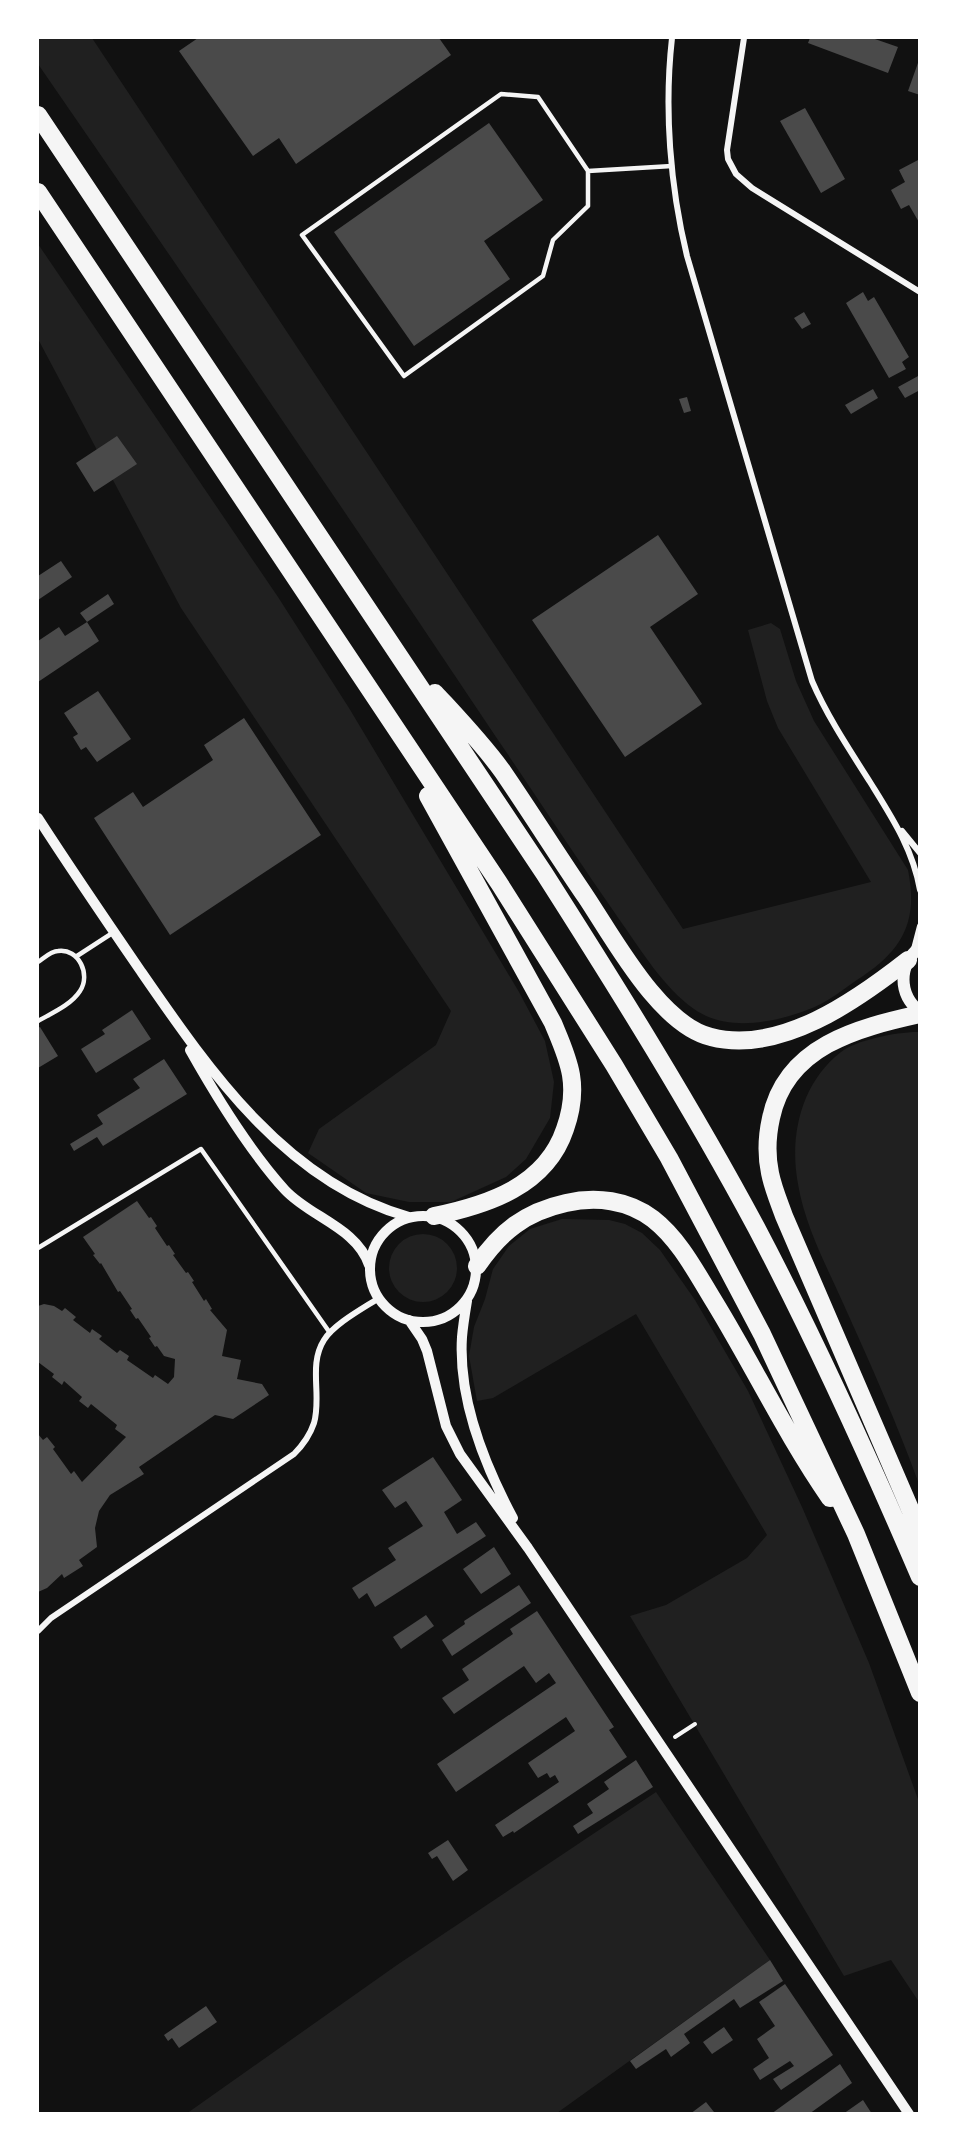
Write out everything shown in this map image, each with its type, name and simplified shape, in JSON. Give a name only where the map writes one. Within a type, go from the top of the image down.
[{"type":"highway","points":[[38,115],[596,954],[699,1125],[804,1321],[848,1412],[920,1577]]},
{"type":"highway","points":[[38,192],[533,936],[669,1158],[762,1334],[856,1534],[920,1693]]},
{"type":"highway","points":[[395,649],[502,771],[643,982],[677,1019],[695,1031],[709,1037],[730,1040],[756,1039],[794,1031],[815,1022],[880,981],[913,954]]},
{"type":"highway","points":[[363,678],[526,971],[557,1033],[571,1075],[573,1092],[567,1123],[556,1151],[542,1168],[527,1182],[503,1196],[434,1216]]},
{"type":"highway","points":[[920,1013],[843,1036],[798,1066],[778,1093],[772,1111],[767,1143],[769,1172],[784,1216],[911,1511],[920,1542]]},
{"type":"highway","points":[[477,1266],[503,1233],[527,1217],[555,1206],[588,1200],[610,1201],[630,1207],[653,1220],[674,1241],[702,1282],[747,1357],[801,1455],[856,1534]]},
{"type":"main road","points":[[913,954],[903,972],[904,990],[909,1001],[920,1013]]},
{"type":"street","points":[[672,38],[670,88],[672,166],[687,256],[808,671],[823,704],[896,824],[914,866],[920,890]]},
{"type":"street","points":[[744,38],[727,150],[728,159],[736,174],[763,196],[920,292]]},
{"type":"street","points":[[38,818],[177,1026],[211,1086],[285,1190],[302,1205],[351,1238],[364,1253],[370,1266],[372,1283],[379,1298],[395,1314],[409,1320],[425,1322],[442,1319],[457,1311],[468,1298],[475,1283],[477,1266],[474,1251],[461,1231],[449,1222],[434,1216],[409,1217],[385,1210],[327,1181],[298,1160],[252,1117],[177,1026]]},
{"type":"street","points":[[896,824],[920,853]]},
{"type":"street","points":[[913,954],[920,926]]},
{"type":"street","points":[[370,1266],[374,1250],[382,1235],[394,1224],[409,1217]]},
{"type":"street","points":[[38,1630],[51,1618],[294,1454],[310,1433],[314,1421],[318,1355],[325,1339],[379,1298]]},
{"type":"street","points":[[468,1298],[462,1370],[469,1407],[490,1474],[528,1548]]},
{"type":"street","points":[[409,1320],[422,1338],[431,1360],[442,1412],[452,1440],[479,1483],[528,1548],[909,2114]]},
{"type":"lane","points":[[501,94],[538,97],[588,171],[588,206],[553,240],[543,276],[404,376],[302,235],[501,94]]},
{"type":"lane","points":[[588,171],[672,166]]},
{"type":"lane","points":[[77,956],[114,932]]},
{"type":"lane","points":[[38,962],[56,951],[66,951],[77,956],[84,973],[82,988],[74,999],[38,1021]]},
{"type":"lane","points":[[38,1248],[201,1149],[330,1333]]},
{"type":"shaded area","points":[[38,38],[92,38],[683,929],[871,882],[778,728],[767,701],[748,630],[771,623],[780,629],[796,681],[814,721],[908,870],[911,888],[909,918],[905,931],[889,955],[821,1004],[780,1019],[750,1023],[720,1021],[694,1009],[672,990],[644,955],[603,896],[211,315],[38,64]]},
{"type":"shaded area","points":[[38,244],[278,597],[349,708],[519,992],[545,1041],[554,1082],[550,1118],[526,1159],[506,1177],[451,1202],[409,1202],[366,1193],[308,1153],[319,1129],[436,1045],[451,1011],[181,608],[38,339]]},
{"type":"shaded area","points":[[920,1032],[919,1484],[883,1393],[811,1230],[801,1200],[795,1147],[797,1129],[807,1095],[827,1065],[841,1052],[867,1040]]},
{"type":"shaded area","points":[[562,1219],[609,1220],[625,1224],[642,1233],[660,1250],[695,1300],[748,1391],[802,1507],[869,1663],[919,1802],[919,2002],[891,1960],[844,1976],[630,1616],[666,1605],[747,1558],[767,1535],[636,1314],[493,1398],[477,1401],[469,1356],[474,1327],[493,1269],[509,1246],[530,1229]]},
{"type":"shaded area","points":[[423,1234],[436,1237],[447,1244],[454,1255],[457,1268],[454,1281],[447,1292],[436,1299],[423,1302],[410,1299],[399,1292],[392,1281],[389,1268],[392,1255],[399,1244],[410,1237]]},
{"type":"shaded area","points":[[656,1792],[770,1960],[557,2113],[186,2114],[397,1965]]},
{"type":"building","points":[[198,38],[439,38],[451,55],[296,164],[279,138],[253,156],[179,51]]},
{"type":"building","points":[[810,38],[872,38],[898,47],[888,73],[808,43]]},
{"type":"building","points":[[920,60],[920,95],[908,91]]},
{"type":"building","points":[[805,108],[845,179],[821,193],[780,121]]},
{"type":"building","points":[[489,123],[543,200],[484,241],[510,279],[414,346],[334,232]]},
{"type":"building","points":[[920,159],[920,224],[909,205],[901,209],[891,190],[905,182],[899,170]]},
{"type":"building","points":[[863,292],[868,301],[874,297],[909,357],[902,362],[906,369],[889,378],[846,303]]},
{"type":"building","points":[[804,312],[811,324],[802,329],[794,318]]},
{"type":"building","points":[[920,375],[920,390],[905,398],[898,387]]},
{"type":"building","points":[[873,389],[878,398],[851,414],[845,405]]},
{"type":"building","points":[[687,397],[691,411],[684,413],[679,399]]},
{"type":"building","points":[[117,436],[137,464],[94,492],[76,463]]},
{"type":"building","points":[[658,535],[698,594],[650,627],[702,704],[625,757],[532,620]]},
{"type":"building","points":[[61,561],[72,577],[38,600],[38,576]]},
{"type":"building","points":[[108,594],[114,604],[87,622],[80,613]]},
{"type":"building","points":[[87,622],[99,641],[38,682],[38,641],[59,627],[65,636]]},
{"type":"building","points":[[98,691],[131,739],[97,762],[86,747],[81,750],[73,737],[78,734],[64,713]]},
{"type":"building","points":[[244,718],[321,835],[170,935],[94,818],[133,792],[143,807],[213,760],[204,745]]},
{"type":"building","points":[[132,1010],[151,1039],[96,1073],[81,1049],[105,1034],[102,1030]]},
{"type":"building","points":[[40,1027],[58,1056],[38,1068],[38,1028]]},
{"type":"building","points":[[164,1059],[187,1094],[103,1146],[97,1137],[74,1151],[70,1144],[103,1124],[97,1115],[140,1088],[133,1079]]},
{"type":"building","points":[[137,1201],[157,1226],[155,1228],[175,1254],[173,1255],[186,1273],[188,1272],[204,1301],[206,1299],[212,1309],[210,1310],[227,1330],[222,1356],[241,1360],[237,1379],[262,1384],[269,1395],[233,1419],[215,1415],[139,1467],[144,1474],[110,1495],[99,1511],[95,1528],[97,1547],[79,1560],[83,1566],[64,1578],[62,1574],[47,1588],[38,1592],[38,1434],[43,1440],[47,1437],[71,1474],[74,1471],[82,1482],[126,1437],[115,1429],[117,1425],[91,1404],[88,1408],[79,1401],[82,1397],[64,1381],[62,1385],[52,1377],[54,1374],[38,1362],[38,1306],[44,1304],[54,1306],[62,1311],[65,1308],[76,1317],[73,1320],[90,1333],[92,1329],[102,1336],[99,1339],[117,1353],[120,1350],[129,1356],[127,1360],[153,1378],[155,1375],[168,1384],[174,1377],[175,1359],[164,1356],[157,1346],[155,1347],[149,1338],[151,1337],[138,1318],[136,1319],[130,1310],[132,1309],[120,1291],[118,1292],[83,1237]]},
{"type":"building","points":[[433,1457],[462,1500],[444,1512],[457,1534],[476,1522],[486,1536],[375,1607],[367,1593],[359,1599],[352,1588],[396,1560],[388,1548],[423,1526],[406,1501],[395,1508],[382,1490]]},
{"type":"building","points":[[494,1547],[511,1574],[481,1594],[463,1569]]},
{"type":"building","points":[[519,1585],[531,1603],[452,1656],[442,1640],[465,1624],[464,1621]]},
{"type":"building","points":[[537,1611],[614,1727],[609,1730],[627,1757],[514,1833],[513,1831],[503,1837],[495,1825],[559,1782],[555,1775],[550,1778],[547,1773],[538,1778],[528,1763],[575,1731],[566,1717],[456,1792],[437,1764],[556,1683],[549,1673],[536,1683],[524,1666],[454,1714],[442,1698],[469,1680],[462,1669],[513,1634],[510,1629]]},
{"type":"building","points":[[426,1615],[434,1626],[401,1649],[393,1637]]},
{"type":"building","points":[[636,1760],[653,1787],[578,1834],[573,1826],[593,1813],[587,1804],[609,1789],[604,1782]]},
{"type":"building","points":[[448,1840],[468,1870],[453,1881],[437,1856],[432,1859],[428,1853]]},
{"type":"building","points":[[770,1960],[783,1981],[740,2008],[734,1999],[684,2034],[690,2043],[671,2057],[666,2049],[636,2069],[630,2061]]},
{"type":"building","points":[[785,1984],[833,2055],[781,2090],[773,2079],[794,2066],[790,2061],[760,2080],[753,2069],[769,2058],[757,2039],[775,2026],[759,2002]]},
{"type":"building","points":[[206,2006],[217,2022],[179,2048],[172,2038],[168,2041],[164,2035]]},
{"type":"building","points":[[724,2027],[733,2040],[712,2054],[703,2042]]},
{"type":"building","points":[[840,2064],[852,2083],[809,2114],[771,2114]]},
{"type":"building","points":[[863,2100],[872,2114],[843,2114]]},
{"type":"building","points":[[706,2102],[714,2112],[690,2114]]}]
